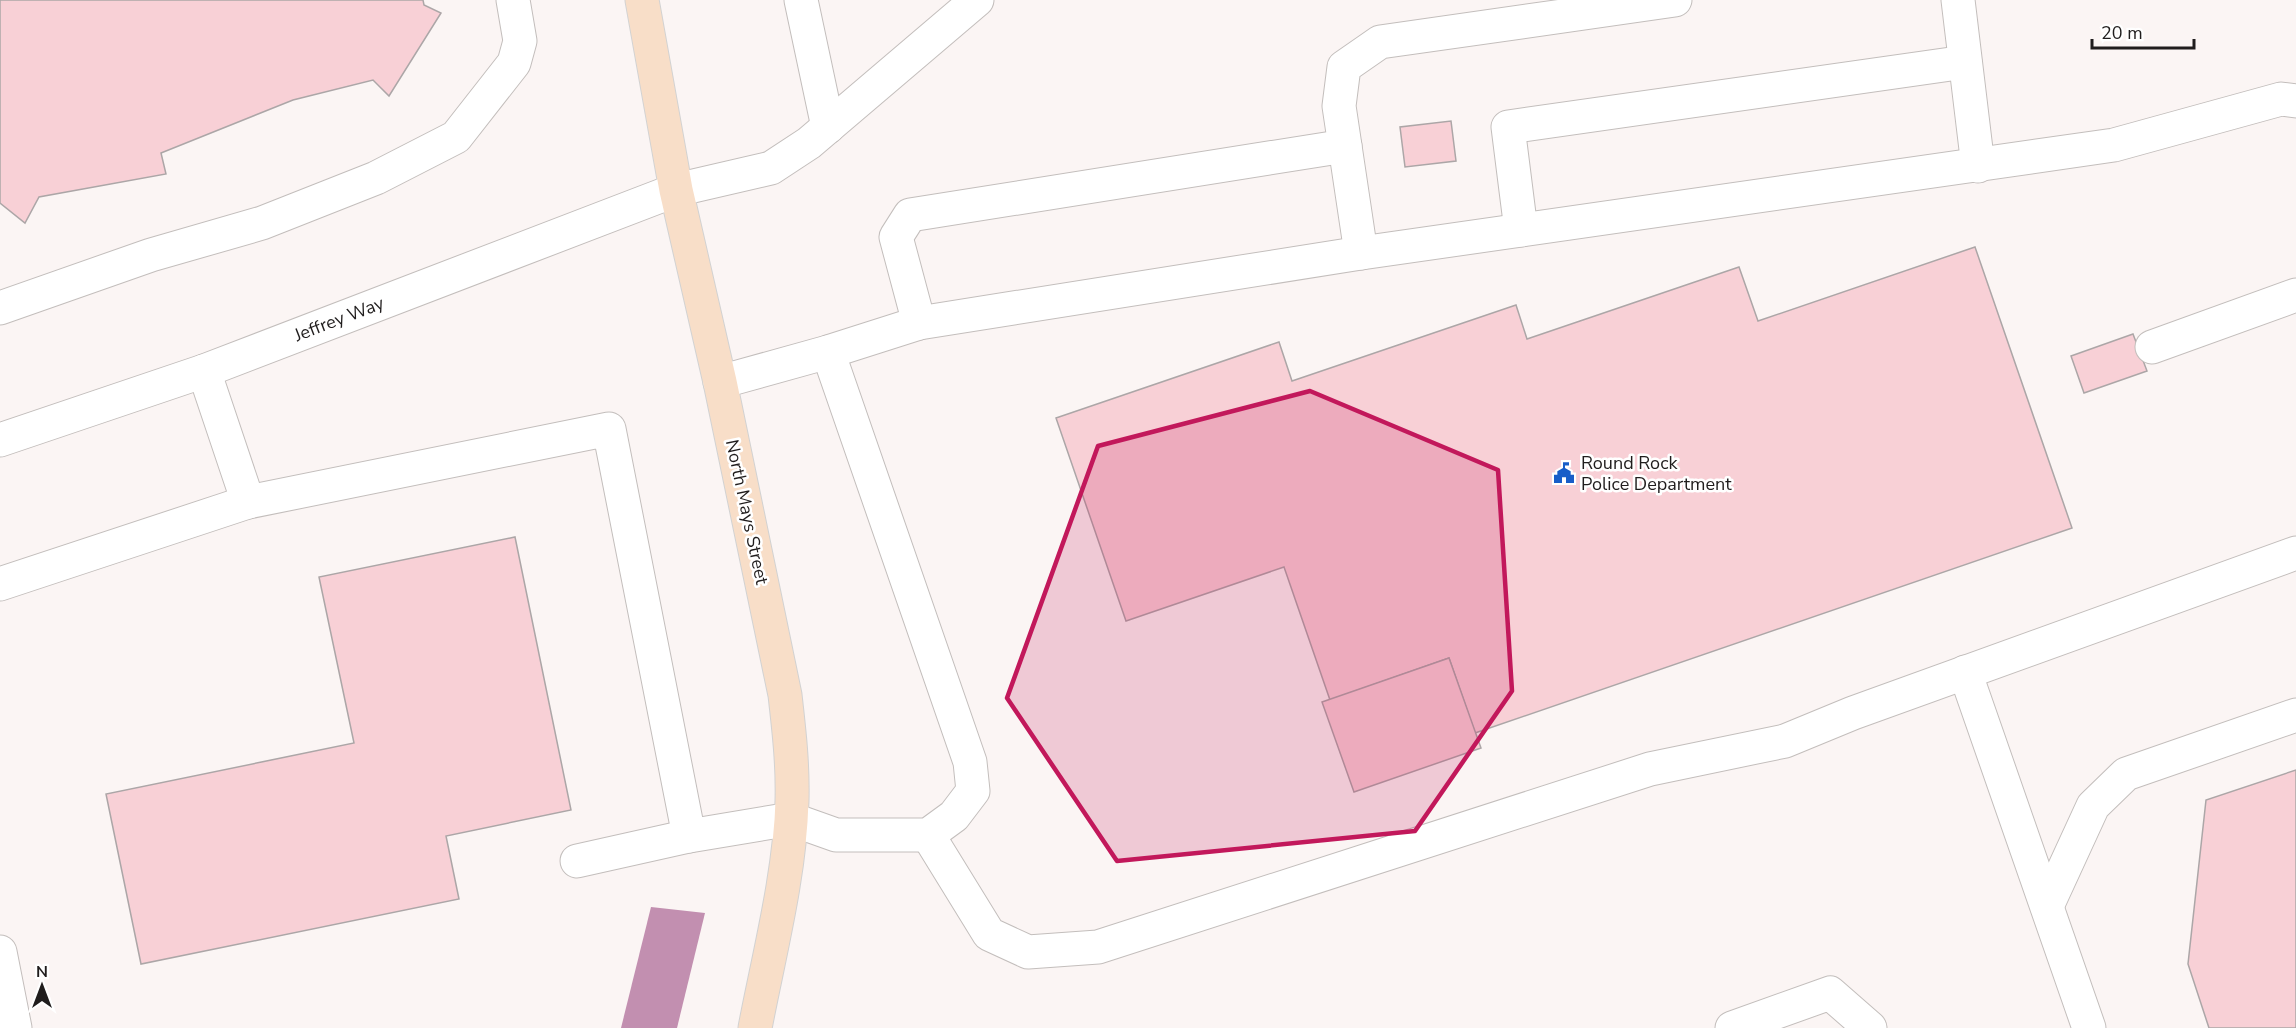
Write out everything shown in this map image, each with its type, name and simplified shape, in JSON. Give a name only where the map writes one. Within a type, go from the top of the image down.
[{"type":"main road","name":"North Mays Street","points":[[642,0],[676,190],[720,382],[785,695],[791,746],[791,819],[788,854],[755,1028]]},
{"type":"street","points":[[0,308],[152,255],[262,223],[376,178],[456,137],[514,63],[520,40],[513,0]]},
{"type":"street","points":[[801,0],[828,127]]},
{"type":"street","name":"Jeffrey Way","points":[[0,440],[204,371],[676,190],[771,168],[809,143],[977,0]]},
{"type":"street","points":[[1361,253],[1339,106],[1344,67],[1380,42],[1675,0]]},
{"type":"street","points":[[1958,0],[1978,166]]},
{"type":"street","points":[[1521,230],[1508,126],[1965,62]]},
{"type":"street","points":[[720,382],[920,323],[1361,253],[2114,145],[2281,99],[2296,101]]},
{"type":"street","points":[[920,323],[896,237],[910,215],[1345,146]]},
{"type":"street","points":[[2152,347],[2296,295]]},
{"type":"street","points":[[577,861],[689,836],[791,819],[836,835],[928,835],[954,816],[973,791],[970,762],[828,352]]},
{"type":"street","points":[[204,371],[248,502]]},
{"type":"street","points":[[0,584],[248,502],[609,429],[689,836]]},
{"type":"street","points":[[928,835],[989,934],[1028,952],[1098,947],[1650,769],[1785,741],[1852,713],[2296,553]]},
{"type":"street","points":[[1965,672],[2089,1028]]},
{"type":"street","points":[[2047,906],[2093,806],[2126,774],[2296,715]]},
{"type":"street","points":[[0,952],[15,1028]]},
{"type":"street","points":[[1732,1028],[1830,993],[1870,1028]]},
{"type":"highlighted area","points":[[1310,391],[1498,470],[1512,691],[1415,831],[1117,861],[1007,698],[1098,446]]},
{"type":"shaded area","points":[[651,907],[705,913],[677,1028],[621,1028]]},
{"type":"building","points":[[0,0],[423,0],[424,5],[441,13],[389,96],[373,80],[293,100],[161,153],[166,174],[39,197],[25,223],[0,203]]},
{"type":"building","points":[[1451,121],[1456,161],[1405,167],[1400,127]]},
{"type":"building","name":"Round Rock Police Department","points":[[1975,247],[2072,528],[1475,733],[1449,658],[1330,700],[1284,567],[1126,621],[1056,418],[1279,342],[1292,381],[1516,305],[1527,339],[1739,267],[1758,321]]},
{"type":"building","points":[[2133,334],[2147,371],[2084,393],[2071,356]]},
{"type":"building","points":[[515,537],[571,810],[446,836],[459,899],[141,964],[106,794],[354,743],[319,577]]},
{"type":"building","points":[[1449,658],[1481,748],[1354,792],[1322,702]]},
{"type":"building","points":[[2296,770],[2296,1028],[2209,1028],[2188,964],[2206,800]]},
{"type":"place","name":"Round Rock Police Department","points":[[1564,473]]}]
